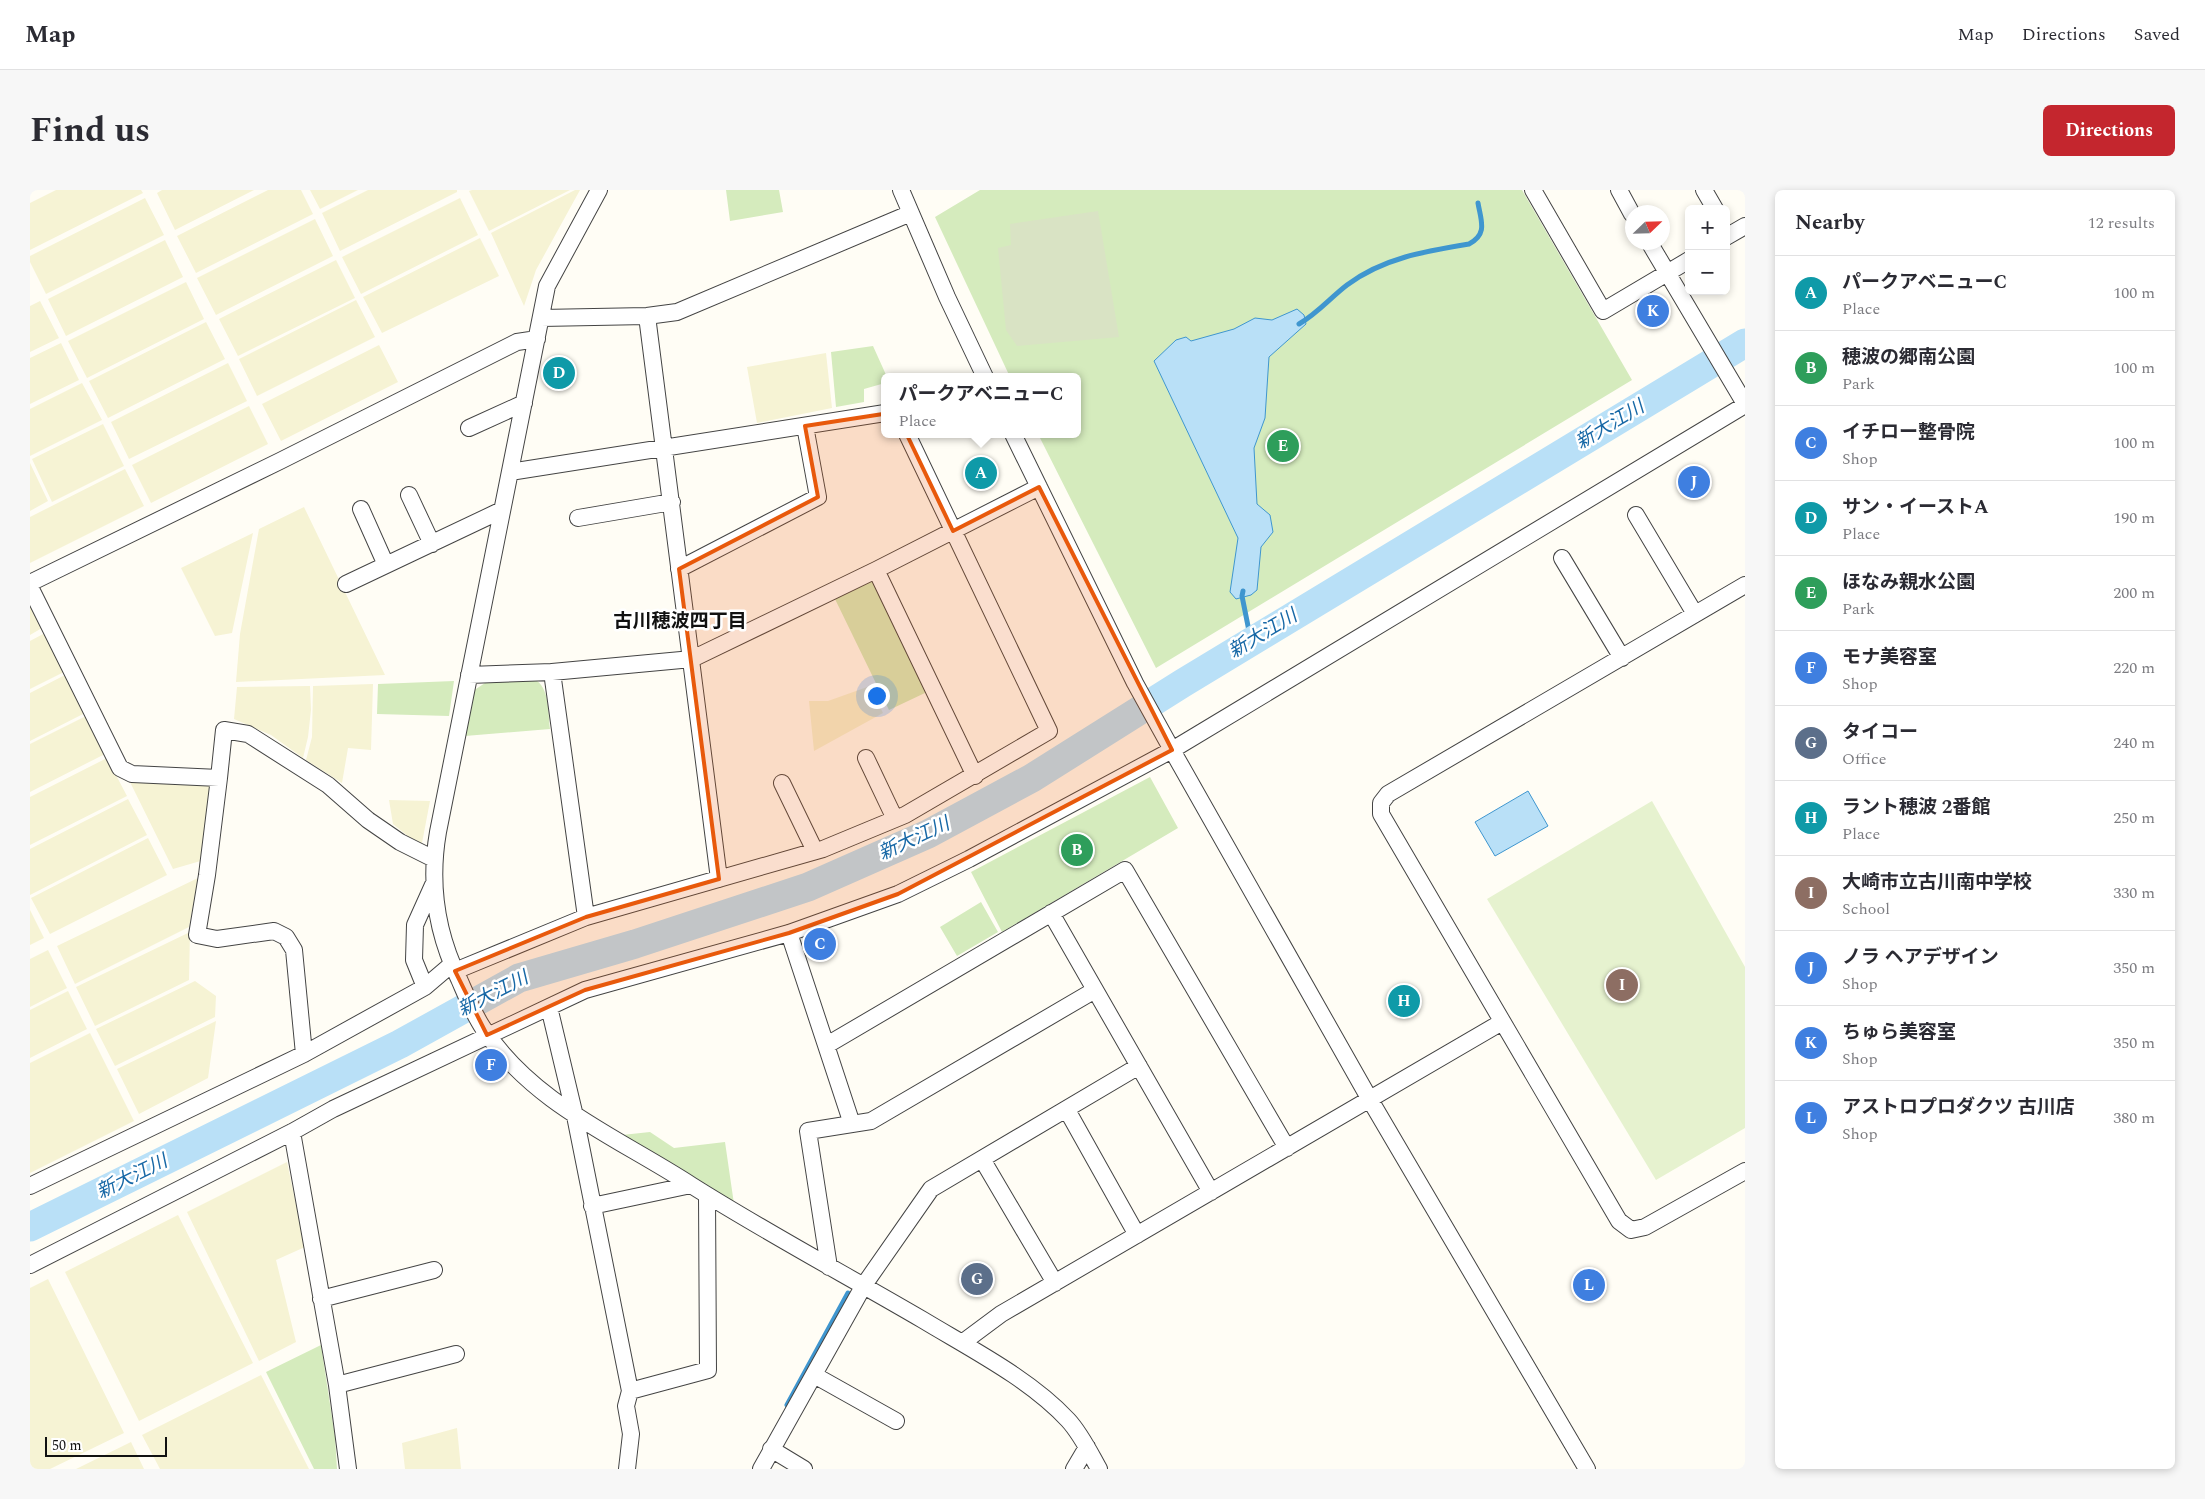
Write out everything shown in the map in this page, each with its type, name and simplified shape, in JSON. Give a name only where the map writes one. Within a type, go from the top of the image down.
[{"type":"street","points":[[599,190],[547,286],[434,859],[434,898],[440,930],[456,973],[484,1029],[517,1071],[543,1094],[575,1116],[707,1196],[962,1343],[1043,1395],[1070,1422],[1099,1469]]},
{"type":"street","points":[[901,190],[947,297],[983,373]]},
{"type":"street","points":[[1533,190],[1603,310],[1685,262]]},
{"type":"street","points":[[1619,190],[1627,205]]},
{"type":"street","points":[[1704,190],[1712,205]]},
{"type":"street","points":[[541,318],[648,316],[677,312],[911,213]]},
{"type":"street","points":[[1730,232],[1745,226]]},
{"type":"street","points":[[30,1265],[292,1132],[484,1029],[549,1006],[585,990],[789,933],[898,894],[969,859],[1172,750],[1745,405],[1653,250]]},
{"type":"street","points":[[648,316],[666,448],[679,569],[692,660],[718,880]]},
{"type":"street","points":[[30,583],[280,461],[517,342],[537,339]]},
{"type":"street","points":[[469,428],[524,403]]},
{"type":"street","points":[[510,472],[881,414]]},
{"type":"street","points":[[679,569],[818,497],[805,426]]},
{"type":"street","points":[[30,1186],[304,1054],[425,987],[456,973],[586,917],[815,851],[895,819],[975,776],[1049,731],[909,438]]},
{"type":"street","points":[[1015,438],[1135,684],[1369,1098],[1587,1469]]},
{"type":"street","points":[[469,675],[552,672],[692,660],[876,570],[1039,487]]},
{"type":"street","points":[[409,495],[432,544]]},
{"type":"street","points":[[578,518],[672,502]]},
{"type":"street","points":[[361,509],[386,565]]},
{"type":"street","points":[[346,584],[502,510]]},
{"type":"street","points":[[1636,515],[1695,614]]},
{"type":"street","points":[[1562,558],[1622,658]]},
{"type":"street","points":[[876,570],[975,776]]},
{"type":"street","points":[[1745,585],[1388,794],[1382,803],[1381,814],[1620,1221],[1631,1230],[1645,1227],[1745,1170]]},
{"type":"street","points":[[30,587],[120,768],[132,774],[219,778]]},
{"type":"street","points":[[552,672],[586,917]]},
{"type":"street","points":[[304,1054],[294,950],[286,937],[274,931],[217,939],[197,935],[207,875],[224,730],[248,734],[328,785],[368,820],[400,842],[434,859]]},
{"type":"street","points":[[866,758],[895,819]]},
{"type":"street","points":[[782,783],[815,851]]},
{"type":"street","points":[[827,1045],[1125,870],[1287,1148]]},
{"type":"street","points":[[425,987],[414,960],[415,925],[434,883]]},
{"type":"street","points":[[1051,914],[1211,1192]]},
{"type":"street","points":[[789,933],[852,1124]]},
{"type":"street","points":[[829,1267],[808,1131],[871,1121],[1095,990]]},
{"type":"street","points":[[549,1006],[575,1116],[630,1391],[626,1406],[631,1434],[627,1469]]},
{"type":"street","points":[[962,1343],[1001,1314],[1502,1022]]},
{"type":"street","points":[[761,1469],[864,1285],[931,1189],[1139,1066]]},
{"type":"street","points":[[1067,1110],[1137,1235]]},
{"type":"street","points":[[292,1132],[337,1385],[348,1469]]},
{"type":"street","points":[[982,1159],[1055,1283]]},
{"type":"street","points":[[592,1206],[691,1185]]},
{"type":"street","points":[[630,1391],[708,1370],[707,1196]]},
{"type":"street","points":[[321,1299],[434,1270]]},
{"type":"street","points":[[337,1385],[456,1354]]},
{"type":"street","points":[[814,1375],[896,1421]]},
{"type":"street","points":[[1074,1469],[1087,1447]]},
{"type":"street","points":[[772,1450],[804,1469]]},
{"type":"highlighted area","points":[[896,412],[953,531],[1039,487],[1172,750],[898,894],[789,933],[585,990],[487,1035],[455,971],[586,917],[719,879],[679,569],[818,497],[805,426]]},
{"type":"shaded area","points":[[56,190],[141,190],[143,193],[30,250],[30,203]]},
{"type":"shaded area","points":[[162,190],[254,190],[175,230],[157,193]]},
{"type":"shaded area","points":[[268,190],[301,190],[313,214],[196,273],[177,236]]},
{"type":"shaded area","points":[[310,190],[358,190],[320,209]]},
{"type":"shaded area","points":[[368,190],[457,190],[457,192],[340,251],[322,213]]},
{"type":"shaded area","points":[[570,190],[489,231],[469,191]]},
{"type":"shaded area","points":[[575,190],[580,190],[536,270],[524,306],[491,233]]},
{"type":"shaded area","points":[[145,198],[164,235],[46,294],[30,262],[30,256]]},
{"type":"shaded area","points":[[460,198],[478,235],[361,294],[342,257]]},
{"type":"shaded area","points":[[315,219],[333,256],[216,315],[197,278]]},
{"type":"shaded area","points":[[480,238],[499,276],[382,333],[363,297]]},
{"type":"shaded area","points":[[165,240],[183,277],[66,336],[48,299]]},
{"type":"shaded area","points":[[336,260],[355,298],[238,356],[219,319]]},
{"type":"shaded area","points":[[186,282],[204,319],[87,378],[68,341]]},
{"type":"shaded area","points":[[356,300],[375,337],[257,396],[239,359]]},
{"type":"shaded area","points":[[40,301],[59,338],[30,352],[30,306]]},
{"type":"shaded area","points":[[206,322],[225,359],[108,418],[89,381]]},
{"type":"shaded area","points":[[61,343],[79,380],[30,404],[30,358]]},
{"type":"shaded area","points":[[379,345],[398,382],[281,441],[262,404]]},
{"type":"shaded area","points":[[826,353],[832,408],[757,423],[747,367]]},
{"type":"shaded area","points":[[228,363],[247,401],[129,459],[111,422]]},
{"type":"shaded area","points":[[82,383],[102,420],[30,456],[30,409]]},
{"type":"shaded area","points":[[249,406],[268,444],[151,503],[132,465]]},
{"type":"shaded area","points":[[103,424],[124,466],[52,502],[32,459]]},
{"type":"shaded area","points":[[30,463],[48,501],[30,511]]},
{"type":"shaded area","points":[[125,469],[144,506],[30,563],[30,517]]},
{"type":"shaded area","points":[[304,507],[385,675],[236,682],[240,634],[259,529]]},
{"type":"shaded area","points":[[253,533],[232,633],[215,636],[181,568]]},
{"type":"shaded area","points":[[30,604],[42,628],[30,635]]},
{"type":"shaded area","points":[[45,633],[64,672],[30,689],[30,641]]},
{"type":"shaded area","points":[[65,675],[85,713],[30,741],[30,693]]},
{"type":"shaded area","points":[[373,684],[371,750],[348,748],[342,783],[306,760],[312,737],[313,686]]},
{"type":"shaded area","points":[[310,686],[311,710],[303,758],[271,735],[234,719],[237,687]]},
{"type":"shaded area","points":[[870,686],[883,713],[814,751],[809,701],[828,701]]},
{"type":"shaded area","points":[[86,716],[105,754],[30,792],[30,744]]},
{"type":"shaded area","points":[[107,758],[127,796],[30,845],[30,797]]},
{"type":"shaded area","points":[[129,780],[214,784],[204,860],[173,869]]},
{"type":"shaded area","points":[[128,799],[147,835],[30,895],[30,849]]},
{"type":"shaded area","points":[[389,800],[430,801],[422,843],[409,837],[393,824]]},
{"type":"shaded area","points":[[148,838],[167,875],[50,934],[31,898]]},
{"type":"shaded area","points":[[198,878],[189,927],[75,984],[57,946]]},
{"type":"shaded area","points":[[30,910],[44,938],[30,945]]},
{"type":"shaded area","points":[[190,932],[189,980],[95,1026],[76,987]]},
{"type":"shaded area","points":[[48,950],[67,988],[30,1007],[30,959]]},
{"type":"shaded area","points":[[195,981],[216,996],[215,1017],[115,1066],[96,1029]]},
{"type":"shaded area","points":[[68,991],[87,1029],[30,1058],[30,1010]]},
{"type":"shaded area","points":[[216,1021],[208,1078],[139,1114],[117,1069]]},
{"type":"shaded area","points":[[90,1033],[134,1121],[30,1173],[30,1063]]},
{"type":"shaded area","points":[[287,1162],[305,1247],[276,1260],[296,1342],[259,1361],[187,1212]]},
{"type":"shaded area","points":[[178,1215],[253,1363],[139,1421],[65,1272]]},
{"type":"shaded area","points":[[48,1279],[124,1433],[50,1469],[30,1469],[30,1288]]},
{"type":"shaded area","points":[[261,1375],[309,1469],[160,1469],[142,1435]]},
{"type":"shaded area","points":[[457,1428],[461,1469],[405,1469],[402,1443]]},
{"type":"shaded area","points":[[131,1442],[144,1469],[76,1469]]},
{"type":"green space","points":[[726,190],[779,190],[783,212],[730,221]]},
{"type":"green space","points":[[980,190],[1522,190],[1632,380],[1156,668],[1040,438],[1081,438],[1081,373],[1008,373],[935,217]]},
{"type":"green space","points":[[1098,211],[1119,337],[1017,346],[1006,330],[998,248],[1011,245],[1010,224]]},
{"type":"green space","points":[[873,346],[885,373],[881,373],[881,384],[864,389],[864,402],[836,407],[831,352]]},
{"type":"green space","points":[[873,581],[927,692],[889,710],[835,599]]},
{"type":"green space","points":[[534,679],[546,694],[550,729],[465,736],[473,691],[485,683]]},
{"type":"green space","points":[[454,681],[449,716],[377,714],[378,684]]},
{"type":"green space","points":[[1150,777],[1178,828],[1002,932],[971,872]]},
{"type":"green space","points":[[1652,801],[1745,967],[1745,1128],[1656,1180],[1487,899]]},
{"type":"green space","points":[[981,902],[998,932],[957,956],[940,927]]},
{"type":"green space","points":[[650,1132],[674,1148],[725,1142],[734,1204],[622,1135]]},
{"type":"green space","points":[[321,1345],[335,1437],[337,1469],[314,1469],[266,1372]]},
{"type":"water","points":[[1297,309],[1304,315],[1306,324],[1269,357],[1265,418],[1254,448],[1257,504],[1270,515],[1273,532],[1261,547],[1257,590],[1251,595],[1236,599],[1230,592],[1238,538],[1154,361],[1176,340],[1186,337],[1191,341],[1234,329],[1255,318],[1272,320]]},
{"type":"water","points":[[1528,791],[1548,826],[1495,856],[1475,822]]},
{"type":"waterway","points":[[1299,324],[1347,285],[1375,268],[1405,257],[1469,244],[1475,240],[1479,236],[1482,226],[1478,203]]},
{"type":"waterway","name":"新大江川","points":[[30,1227],[400,1044],[519,978],[635,944],[808,887],[928,834],[1032,778],[1183,683],[1745,343]]},
{"type":"waterway","points":[[1243,591],[1242,596],[1251,641]]},
{"type":"waterway","points":[[787,1405],[848,1293]]},
{"type":"place","name":"ちゅら美容室","points":[[1653,311]]},
{"type":"place","name":"サン・イーストA","points":[[559,373]]},
{"type":"place","name":"ほなみ親水公園","points":[[1283,446]]},
{"type":"place","name":"パークアベニューC","points":[[981,473]]},
{"type":"place","name":"ノラ ヘアデザイン","points":[[1694,482]]},
{"type":"place","name":"穂波の郷南公園","points":[[1077,850]]},
{"type":"place","name":"イチロー整骨院","points":[[820,944]]},
{"type":"place","name":"大崎市立古川南中学校","points":[[1622,985]]},
{"type":"place","name":"ラント穂波 2番館","points":[[1404,1001]]},
{"type":"place","name":"モナ美容室","points":[[491,1065]]},
{"type":"place","name":"タイコー","points":[[977,1279]]},
{"type":"place","name":"アストロプロダクツ 古川店","points":[[1589,1285]]},
{"type":"district","name":"古川穂波四丁目","points":[[680,621]]}]
